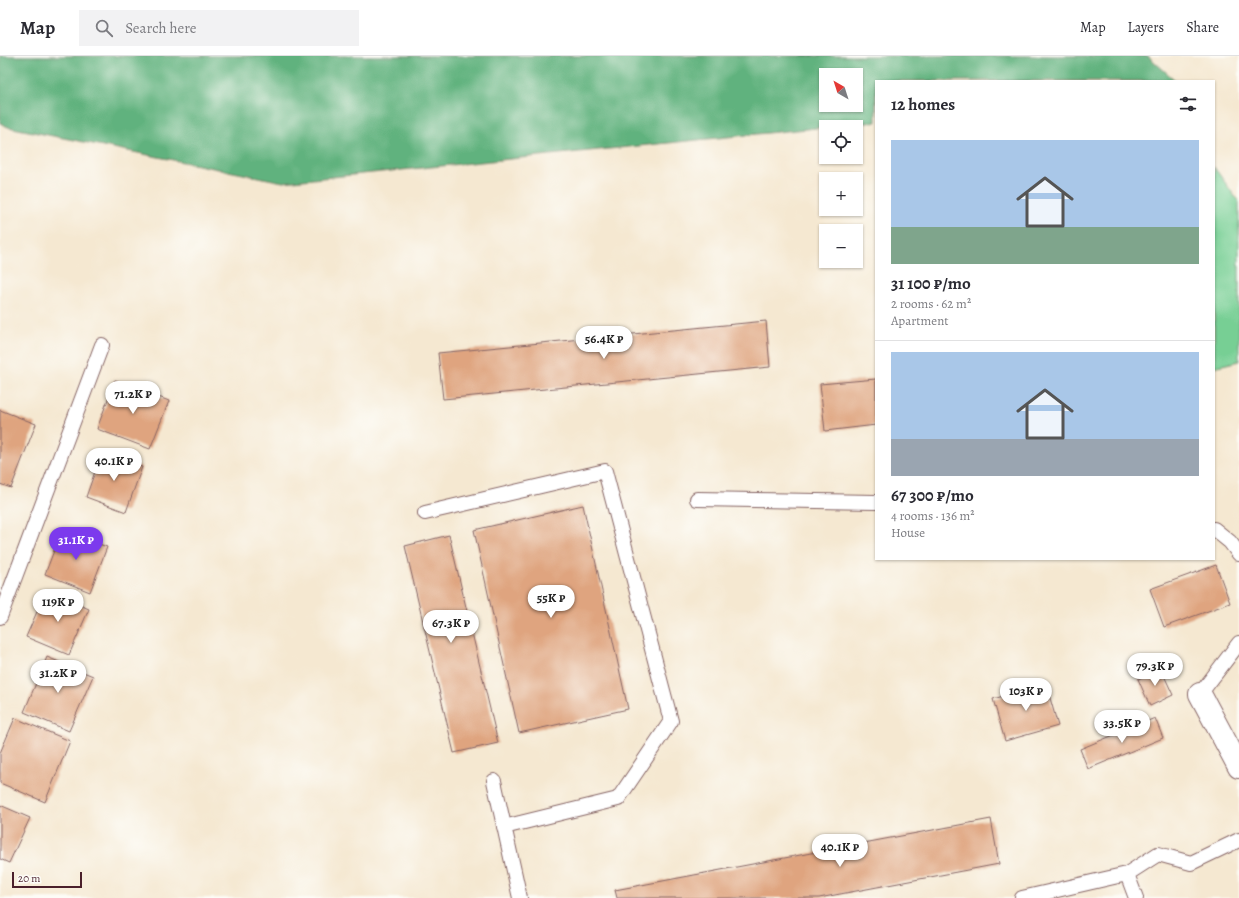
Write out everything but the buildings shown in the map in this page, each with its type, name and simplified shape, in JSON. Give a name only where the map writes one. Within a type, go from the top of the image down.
[{"type":"street","points":[[1200,694],[1239,767]]},
{"type":"lane","points":[[0,617],[102,346]]},
{"type":"lane","points":[[425,512],[605,471],[671,721],[618,799],[504,827]]},
{"type":"lane","points":[[697,499],[875,502]]},
{"type":"lane","points":[[1215,531],[1230,542],[1239,554]]},
{"type":"lane","points":[[1200,694],[1239,643]]},
{"type":"lane","points":[[494,781],[520,898]]},
{"type":"lane","points":[[1022,898],[1126,874],[1158,854],[1191,863],[1239,840]]},
{"type":"lane","points":[[1126,874],[1136,898]]},
{"type":"green space","points":[[0,56],[1148,56],[1175,80],[875,80],[875,122],[863,123],[863,120],[819,120],[819,128],[283,182],[8,127],[0,123]]},
{"type":"green space","points":[[1215,168],[1239,202],[1239,361],[1215,367]]}]
